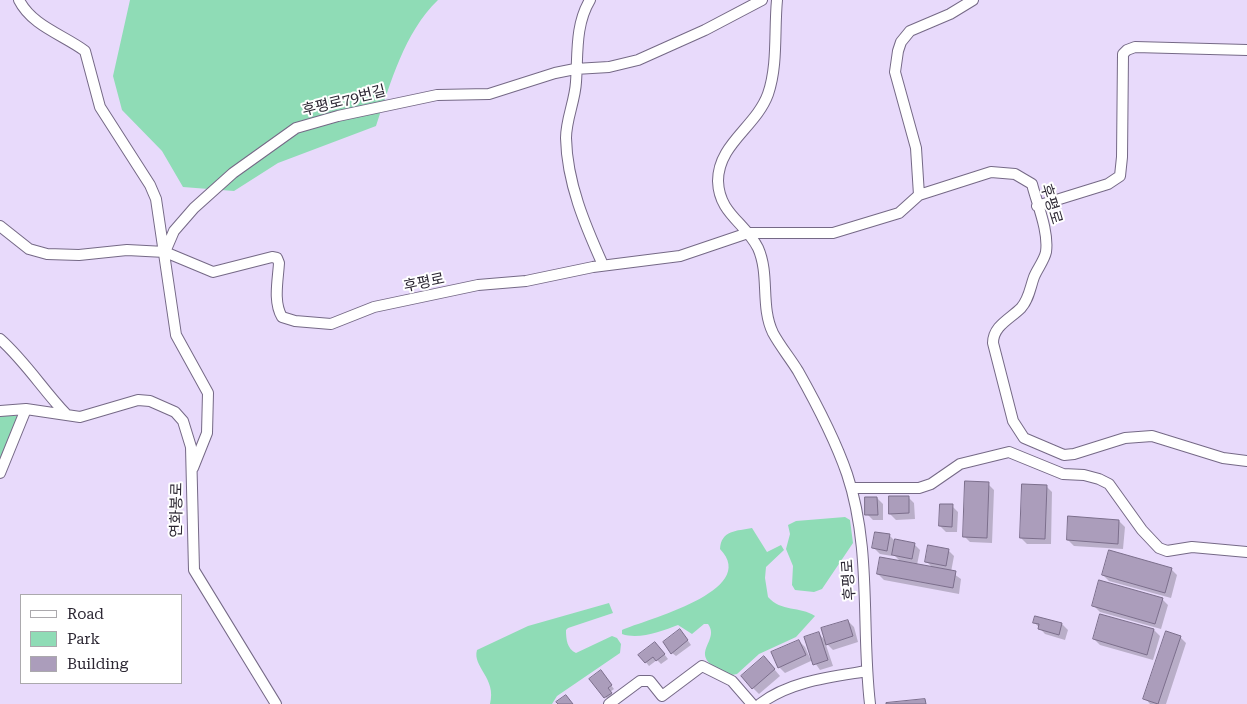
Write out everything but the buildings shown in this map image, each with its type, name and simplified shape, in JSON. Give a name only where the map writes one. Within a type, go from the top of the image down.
[{"type":"street","points":[[19,0],[23,8],[46,28],[85,51],[100,107],[153,192],[160,218],[176,335],[208,393],[207,433],[193,468]]},
{"type":"street","points":[[590,0],[580,29],[575,69],[576,82],[566,138],[575,195],[603,266]]},
{"type":"street","name":"후평로79번길","points":[[165,252],[174,231],[194,208],[233,173],[296,128],[338,116],[436,95],[489,94],[555,73],[575,69],[609,68],[638,60],[705,30],[762,0]]},
{"type":"street","name":"후평로","points":[[777,0],[773,76],[768,95],[759,113],[723,157],[719,169],[719,189],[724,205],[732,218],[748,233],[763,261],[764,300],[774,333],[798,370],[824,421],[852,488],[863,562],[870,704]]},
{"type":"street","points":[[919,194],[916,148],[895,72],[898,51],[901,42],[910,31],[950,14],[973,0]]},
{"type":"street","points":[[1038,206],[1108,184],[1120,176],[1122,157],[1123,54],[1126,50],[1135,47],[1247,50]]},
{"type":"street","name":"후평로","points":[[165,252],[213,272],[272,257],[277,258],[279,263],[277,310],[282,317],[319,324],[339,321],[374,308],[478,286],[526,281],[603,266],[680,256],[748,233],[833,233],[899,213],[919,194],[976,175],[1003,171],[1015,174],[1032,184],[1046,243],[1046,254],[1023,306],[996,330],[992,343],[1013,421],[1024,438],[1064,455],[1074,454],[1125,438],[1152,436],[1223,458],[1247,461]]},
{"type":"street","points":[[0,226],[29,249],[47,254],[80,255],[128,250],[165,252]]},
{"type":"street","points":[[0,339],[13,350],[42,389],[66,414]]},
{"type":"street","name":"연화봉로","points":[[0,410],[26,409],[80,417],[138,400],[161,404],[175,412],[185,426],[192,447],[192,544],[194,570],[276,704]]},
{"type":"street","points":[[0,473],[26,409]]},
{"type":"street","points":[[852,488],[919,488],[931,484],[960,464],[1009,452],[1063,474],[1084,475],[1109,484],[1142,530],[1158,548],[1167,551],[1192,547],[1247,552]]},
{"type":"street","points":[[609,704],[640,681],[650,681],[662,696],[702,666],[732,681],[752,704]]},
{"type":"street","points":[[760,704],[777,693],[807,682],[867,671]]},
{"type":"green space","points":[[130,0],[438,0],[426,13],[407,43],[393,75],[376,126],[278,163],[234,191],[183,187],[162,151],[122,110],[113,76]]},
{"type":"green space","points":[[0,416],[18,416],[0,465]]},
{"type":"green space","points":[[845,517],[850,520],[853,543],[822,589],[814,592],[795,590],[792,585],[793,566],[786,549],[790,534],[788,525],[796,521]]},
{"type":"green space","points":[[752,528],[767,552],[781,545],[784,550],[766,567],[765,578],[768,597],[779,605],[815,616],[796,637],[759,654],[737,674],[732,675],[708,662],[705,656],[711,631],[708,624],[704,624],[692,634],[678,625],[643,635],[629,636],[622,634],[622,630],[695,602],[713,590],[725,578],[728,564],[720,549],[723,538],[736,531]]},
{"type":"green space","points":[[609,603],[613,613],[568,628],[566,630],[567,640],[571,649],[576,653],[612,636],[617,638],[621,644],[620,653],[557,696],[552,704],[490,704],[490,687],[478,662],[477,650],[528,626]]}]
